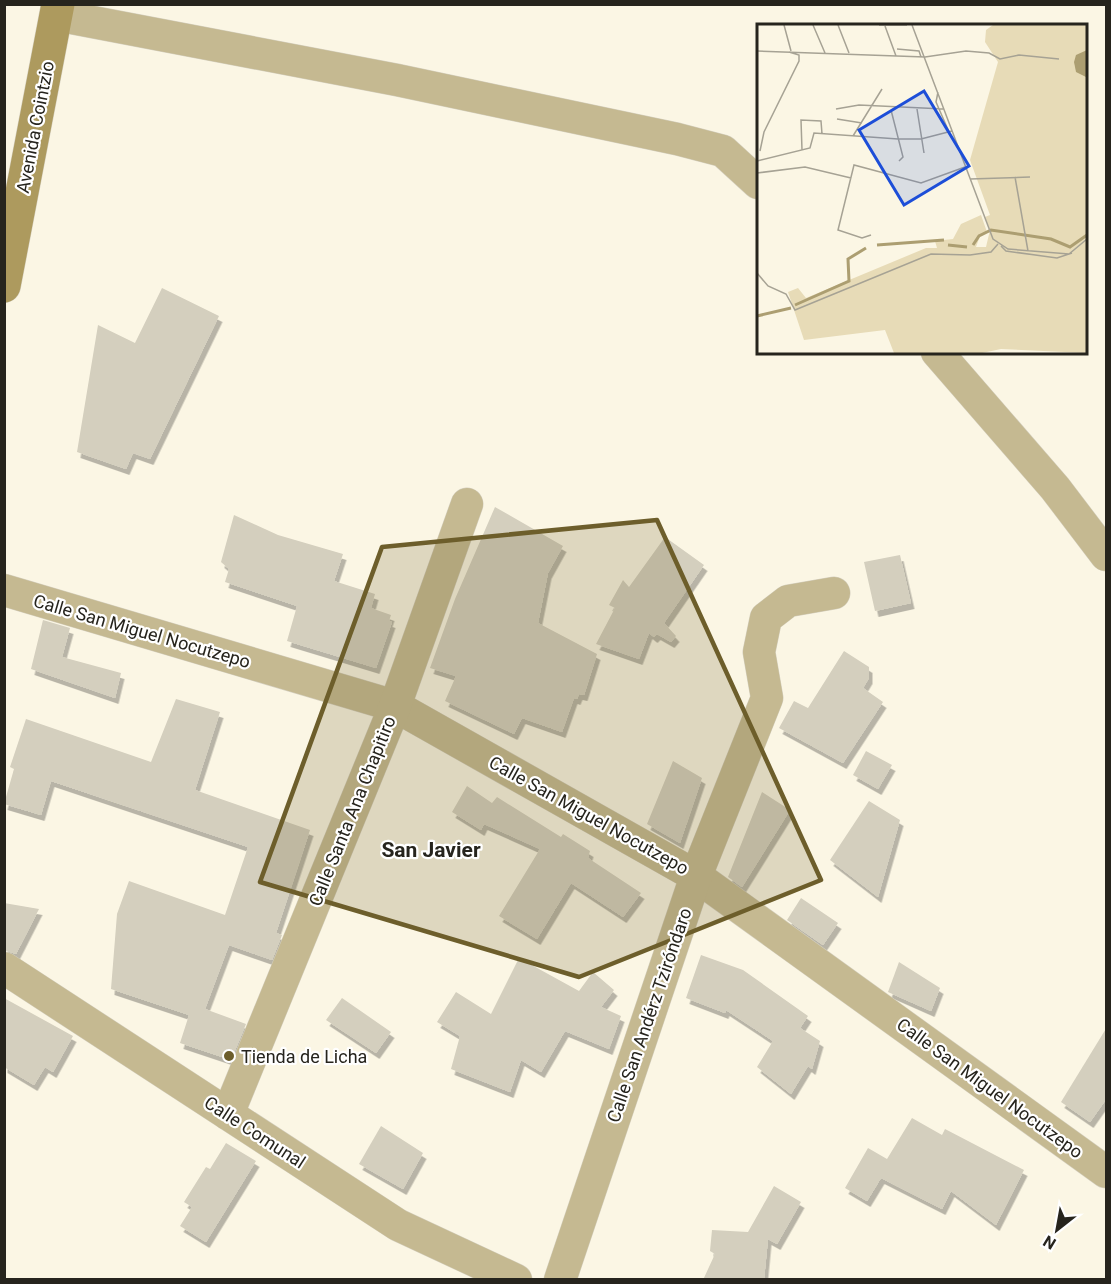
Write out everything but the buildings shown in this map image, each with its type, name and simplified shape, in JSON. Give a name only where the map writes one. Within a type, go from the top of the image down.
[{"type":"main road","name":"Avenida Cointzio","points":[[4,286],[57,10]]},
{"type":"street","points":[[57,10],[677,139],[723,151],[757,181]]},
{"type":"street","points":[[939,354],[1054,488],[1107,555]]},
{"type":"street","name":"Calle Santa Ana Chapitiro","points":[[228,1114],[395,706],[467,504]]},
{"type":"street","name":"Calle San Miguel Nocutzepo","points":[[4,590],[395,706],[696,876],[1107,1172]]},
{"type":"street","name":"Calle San Andérz Tziróndaro","points":[[560,1280],[696,876],[767,698],[759,652],[766,618],[788,601],[834,593]]},
{"type":"street","name":"Calle Comunal","points":[[4,968],[398,1225],[516,1280]]},
{"type":"highlighted area","points":[[657,520],[821,880],[579,977],[260,882],[382,547]]},
{"type":"place","name":"Tienda de Licha","points":[[229,1056]]},
{"type":"district","name":"San Javier","points":[[431,850]]}]
